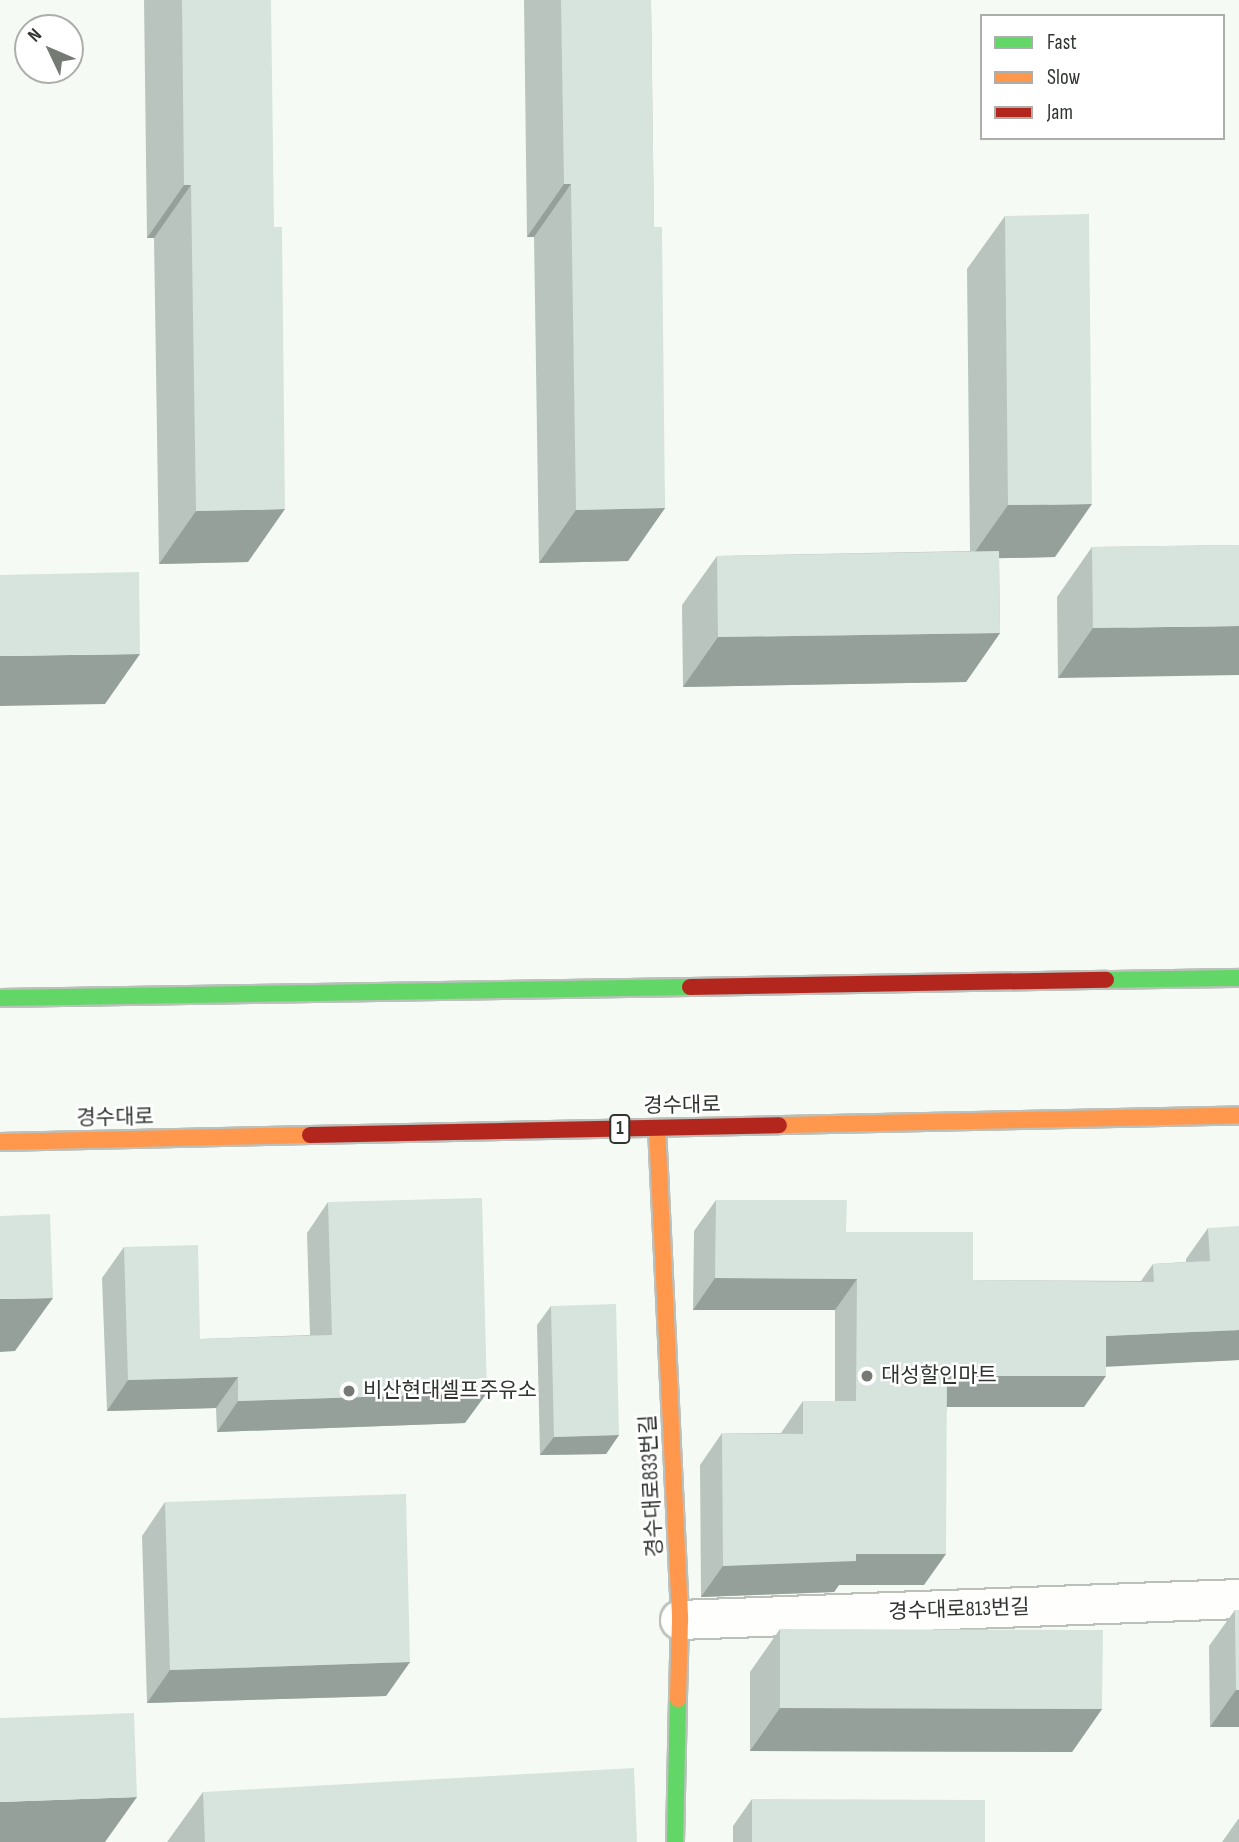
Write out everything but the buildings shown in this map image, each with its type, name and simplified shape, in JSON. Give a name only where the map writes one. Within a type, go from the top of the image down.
[{"type":"main road","points":[[0,998],[1239,978]]},
{"type":"main road","name":"경수대로","points":[[0,1142],[1239,1115]]},
{"type":"main road","name":"경수대로833번길","points":[[657,1128],[680,1620],[675,1842]]},
{"type":"street","name":"경수대로813번길","points":[[680,1620],[1239,1599]]},
{"type":"traffic: fast","points":[[1106,980],[1239,978]]},
{"type":"traffic: fast","points":[[0,998],[690,987]]},
{"type":"traffic: fast","points":[[675,1842],[678,1699]]},
{"type":"traffic: slow","points":[[779,1125],[1239,1115]]},
{"type":"traffic: slow","points":[[657,1128],[680,1620],[678,1699]]},
{"type":"traffic: slow","points":[[0,1142],[310,1135]]},
{"type":"traffic: jam","points":[[690,987],[1106,980]]},
{"type":"traffic: jam","points":[[310,1135],[779,1125]]},
{"type":"place","name":"대성할인마트","points":[[867,1376]]},
{"type":"place","name":"비산현대셀프주유소","points":[[349,1391]]}]
